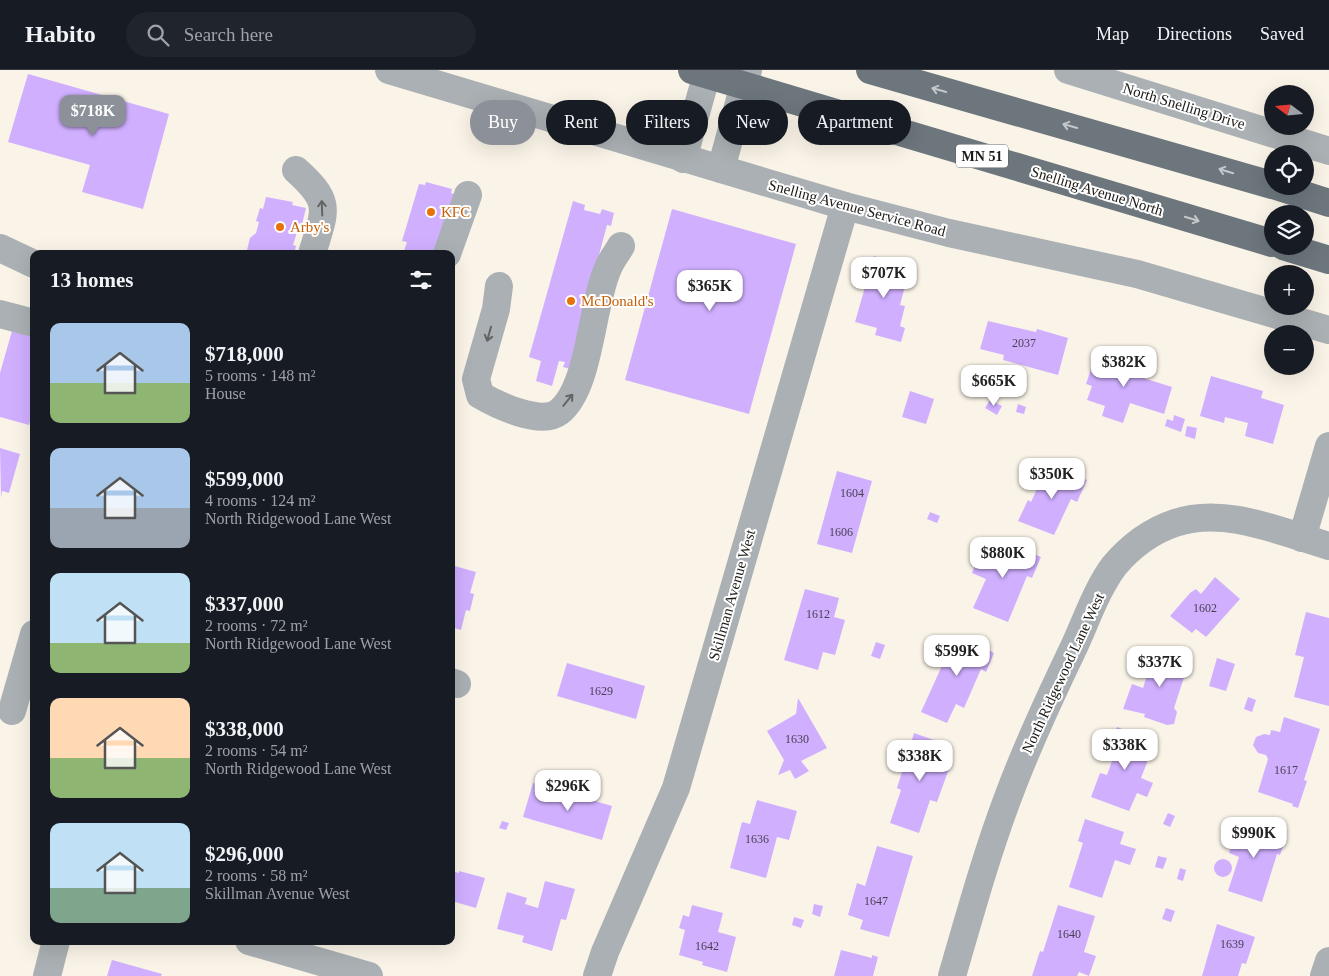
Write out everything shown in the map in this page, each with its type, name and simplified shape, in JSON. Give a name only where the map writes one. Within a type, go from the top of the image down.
[{"type":"main road","points":[[870,70],[1264,183]]},
{"type":"main road","name":"Snelling Avenue North","points":[[702,71],[746,78],[1264,240]]},
{"type":"main road","points":[[1304,195],[1329,203]]},
{"type":"main road","points":[[1313,255],[1329,260]]},
{"type":"street","name":"Snelling Avenue Service Road","points":[[389,70],[845,206],[949,233],[1137,274],[1329,330]]},
{"type":"street","name":"North Snelling Drive","points":[[1068,70],[1329,151]]},
{"type":"street","points":[[683,159],[702,71]]},
{"type":"street","points":[[722,169],[746,78]]},
{"type":"street","points":[[296,170],[312,185],[323,201],[322,218],[313,250]]},
{"type":"street","points":[[448,250],[468,195]]},
{"type":"street","name":"Skillman Avenue West","points":[[597,976],[676,788],[845,206]]},
{"type":"street","points":[[499,286],[496,310],[476,379],[480,395],[494,404],[541,417],[558,413],[575,392],[608,266],[621,246]]},
{"type":"street","points":[[0,248],[30,262]]},
{"type":"street","points":[[0,314],[30,322]]},
{"type":"street","points":[[1302,538],[1329,446]]},
{"type":"street","name":"North Ridgewood Lane West","points":[[952,976],[982,870],[1010,792],[1059,678],[1114,567],[1131,548],[1151,533],[1175,523],[1200,518],[1232,519],[1329,546]]},
{"type":"street","points":[[15,712],[30,650]]},
{"type":"street","points":[[47,976],[55,945]]},
{"type":"street","points":[[263,945],[369,976]]},
{"type":"street","points":[[1324,976],[1329,961]]},
{"type":"building","points":[[28,74],[169,114],[143,209],[82,192],[90,165],[8,142]]},
{"type":"building","name":"KFC","points":[[426,182],[452,189],[451,193],[456,195],[443,250],[404,250],[407,242],[402,241],[419,184],[425,185]]},
{"type":"building","name":"Arby's","points":[[266,197],[293,202],[292,205],[306,208],[300,233],[297,232],[293,245],[296,246],[295,250],[247,250],[250,238],[256,233],[259,222],[256,221],[260,208],[263,209]]},
{"type":"building","name":"McDonald's","points":[[573,201],[585,205],[584,210],[600,214],[602,209],[614,213],[611,226],[607,225],[598,259],[578,371],[563,367],[565,362],[559,361],[552,386],[536,381],[541,361],[529,357]]},
{"type":"building","points":[[672,209],[796,244],[749,414],[625,380]]},
{"type":"building","points":[[874,256],[910,267],[900,305],[905,306],[900,326],[905,328],[901,342],[875,335],[877,328],[855,322]]},
{"type":"building","points":[[988,321],[1036,332],[1037,329],[1068,338],[1058,375],[1003,360],[1004,355],[980,349]]},
{"type":"building","points":[[12,331],[30,336],[29,425],[0,417],[0,373]]},
{"type":"building","points":[[1101,351],[1127,359],[1125,363],[1134,366],[1132,371],[1141,374],[1140,377],[1172,387],[1164,414],[1130,403],[1123,423],[1102,416],[1105,406],[1087,400],[1092,386],[1086,384],[1093,363],[1097,365]]},
{"type":"building","points":[[1211,376],[1263,391],[1261,398],[1284,405],[1273,444],[1245,436],[1248,423],[1225,417],[1224,423],[1200,416]]},
{"type":"building","points":[[910,391],[934,399],[926,424],[902,417]]},
{"type":"building","points":[[990,400],[1002,406],[997,415],[985,408]]},
{"type":"building","points":[[1018,404],[1026,407],[1024,414],[1016,412]]},
{"type":"building","points":[[1174,415],[1185,419],[1181,432],[1165,426],[1167,419],[1173,421]]},
{"type":"building","points":[[1187,426],[1197,428],[1195,439],[1185,436]]},
{"type":"building","points":[[0,448],[20,454],[9,493],[2,491],[1,498]]},
{"type":"building","points":[[1048,465],[1087,480],[1077,502],[1071,499],[1054,535],[1018,521],[1028,500],[1031,502]]},
{"type":"building","points":[[837,471],[872,481],[852,553],[817,544]]},
{"type":"building","points":[[930,512],[940,516],[937,523],[927,519]]},
{"type":"building","points":[[1002,541],[1041,557],[1032,578],[1027,576],[1008,622],[973,608],[986,579],[972,573],[982,548],[996,554]]},
{"type":"building","points":[[455,566],[476,572],[470,593],[474,594],[470,611],[466,610],[461,630],[455,628]]},
{"type":"building","points":[[1215,577],[1240,599],[1206,637],[1196,629],[1192,633],[1170,616],[1190,593],[1196,589],[1201,594]]},
{"type":"building","points":[[805,589],[839,598],[834,617],[845,620],[835,655],[823,652],[818,670],[784,660]]},
{"type":"building","points":[[1306,612],[1329,618],[1329,706],[1294,697],[1304,657],[1295,655]]},
{"type":"building","points":[[956,635],[967,640],[970,636],[985,643],[983,647],[994,653],[986,672],[981,669],[964,708],[956,704],[947,723],[921,712]]},
{"type":"building","points":[[876,642],[885,645],[880,659],[871,656]]},
{"type":"building","points":[[1156,647],[1190,659],[1174,708],[1177,712],[1174,724],[1167,725],[1144,717],[1145,714],[1123,709],[1132,684],[1143,688]]},
{"type":"building","points":[[1217,658],[1235,664],[1226,691],[1209,686]]},
{"type":"building","points":[[567,663],[645,686],[636,719],[557,696]]},
{"type":"building","points":[[1248,697],[1256,700],[1252,712],[1244,709]]},
{"type":"building","points":[[798,698],[827,748],[801,761],[809,771],[795,779],[790,770],[778,775],[784,760],[767,731],[796,714]]},
{"type":"building","points":[[1284,717],[1320,729],[1304,780],[1307,781],[1298,808],[1292,806],[1293,804],[1258,792],[1268,759],[1266,755],[1258,753],[1253,745],[1256,737],[1264,734],[1270,735],[1271,730],[1280,732]]},
{"type":"building","points":[[1117,727],[1155,742],[1141,778],[1153,783],[1147,797],[1137,793],[1129,811],[1091,797],[1100,773],[1107,775],[1116,750],[1109,748]]},
{"type":"building","points":[[914,733],[948,745],[943,760],[951,763],[937,802],[930,800],[919,833],[890,823],[901,790],[897,788]]},
{"type":"building","points":[[533,783],[612,806],[602,840],[523,817]]},
{"type":"building","points":[[757,800],[797,811],[789,840],[777,837],[766,878],[730,868],[742,822],[750,824]]},
{"type":"building","points":[[1168,813],[1175,816],[1170,827],[1163,824]]},
{"type":"building","points":[[1085,819],[1124,832],[1120,844],[1136,849],[1130,865],[1115,860],[1102,898],[1069,887],[1083,843],[1078,841]]},
{"type":"building","points":[[1240,820],[1287,835],[1280,855],[1277,854],[1262,902],[1228,891],[1239,857],[1229,853]]},
{"type":"building","points":[[502,821],[509,823],[506,830],[499,828]]},
{"type":"building","points":[[877,846],[913,856],[889,937],[860,929],[863,920],[848,915],[857,883],[865,886]]},
{"type":"building","points":[[1158,856],[1167,858],[1163,869],[1155,867]]},
{"type":"building","points":[[1223,859],[1229,862],[1232,868],[1229,874],[1223,877],[1217,874],[1214,868],[1217,862]]},
{"type":"building","points":[[1180,868],[1186,870],[1183,881],[1177,879]]},
{"type":"building","points":[[459,871],[485,878],[476,908],[455,902],[455,872],[459,873]]},
{"type":"building","points":[[545,881],[575,889],[566,920],[561,919],[552,951],[522,942],[524,936],[497,929],[507,892],[527,898],[525,904],[538,908]]},
{"type":"building","points":[[814,904],[823,906],[820,917],[812,914]]},
{"type":"building","points":[[692,905],[723,913],[718,932],[736,937],[727,972],[702,965],[703,962],[679,955],[685,930],[679,928],[683,915],[689,917]]},
{"type":"building","points":[[1058,905],[1095,916],[1084,952],[1096,956],[1089,976],[1079,972],[1077,976],[1032,976],[1040,951],[1043,952]]},
{"type":"building","points":[[1166,908],[1175,911],[1171,922],[1162,919]]},
{"type":"building","points":[[794,917],[804,920],[801,928],[792,925]]},
{"type":"building","points":[[1217,924],[1255,937],[1246,964],[1242,963],[1238,976],[1202,976]]},
{"type":"building","points":[[841,950],[872,958],[872,955],[878,957],[873,976],[834,976]]},
{"type":"building","points":[[112,960],[162,974],[161,976],[107,976]]},
{"type":"place","name":"KFC","points":[[431,212]]},
{"type":"place","name":"Arby's","points":[[280,227]]},
{"type":"place","name":"McDonald's","points":[[571,301]]}]
